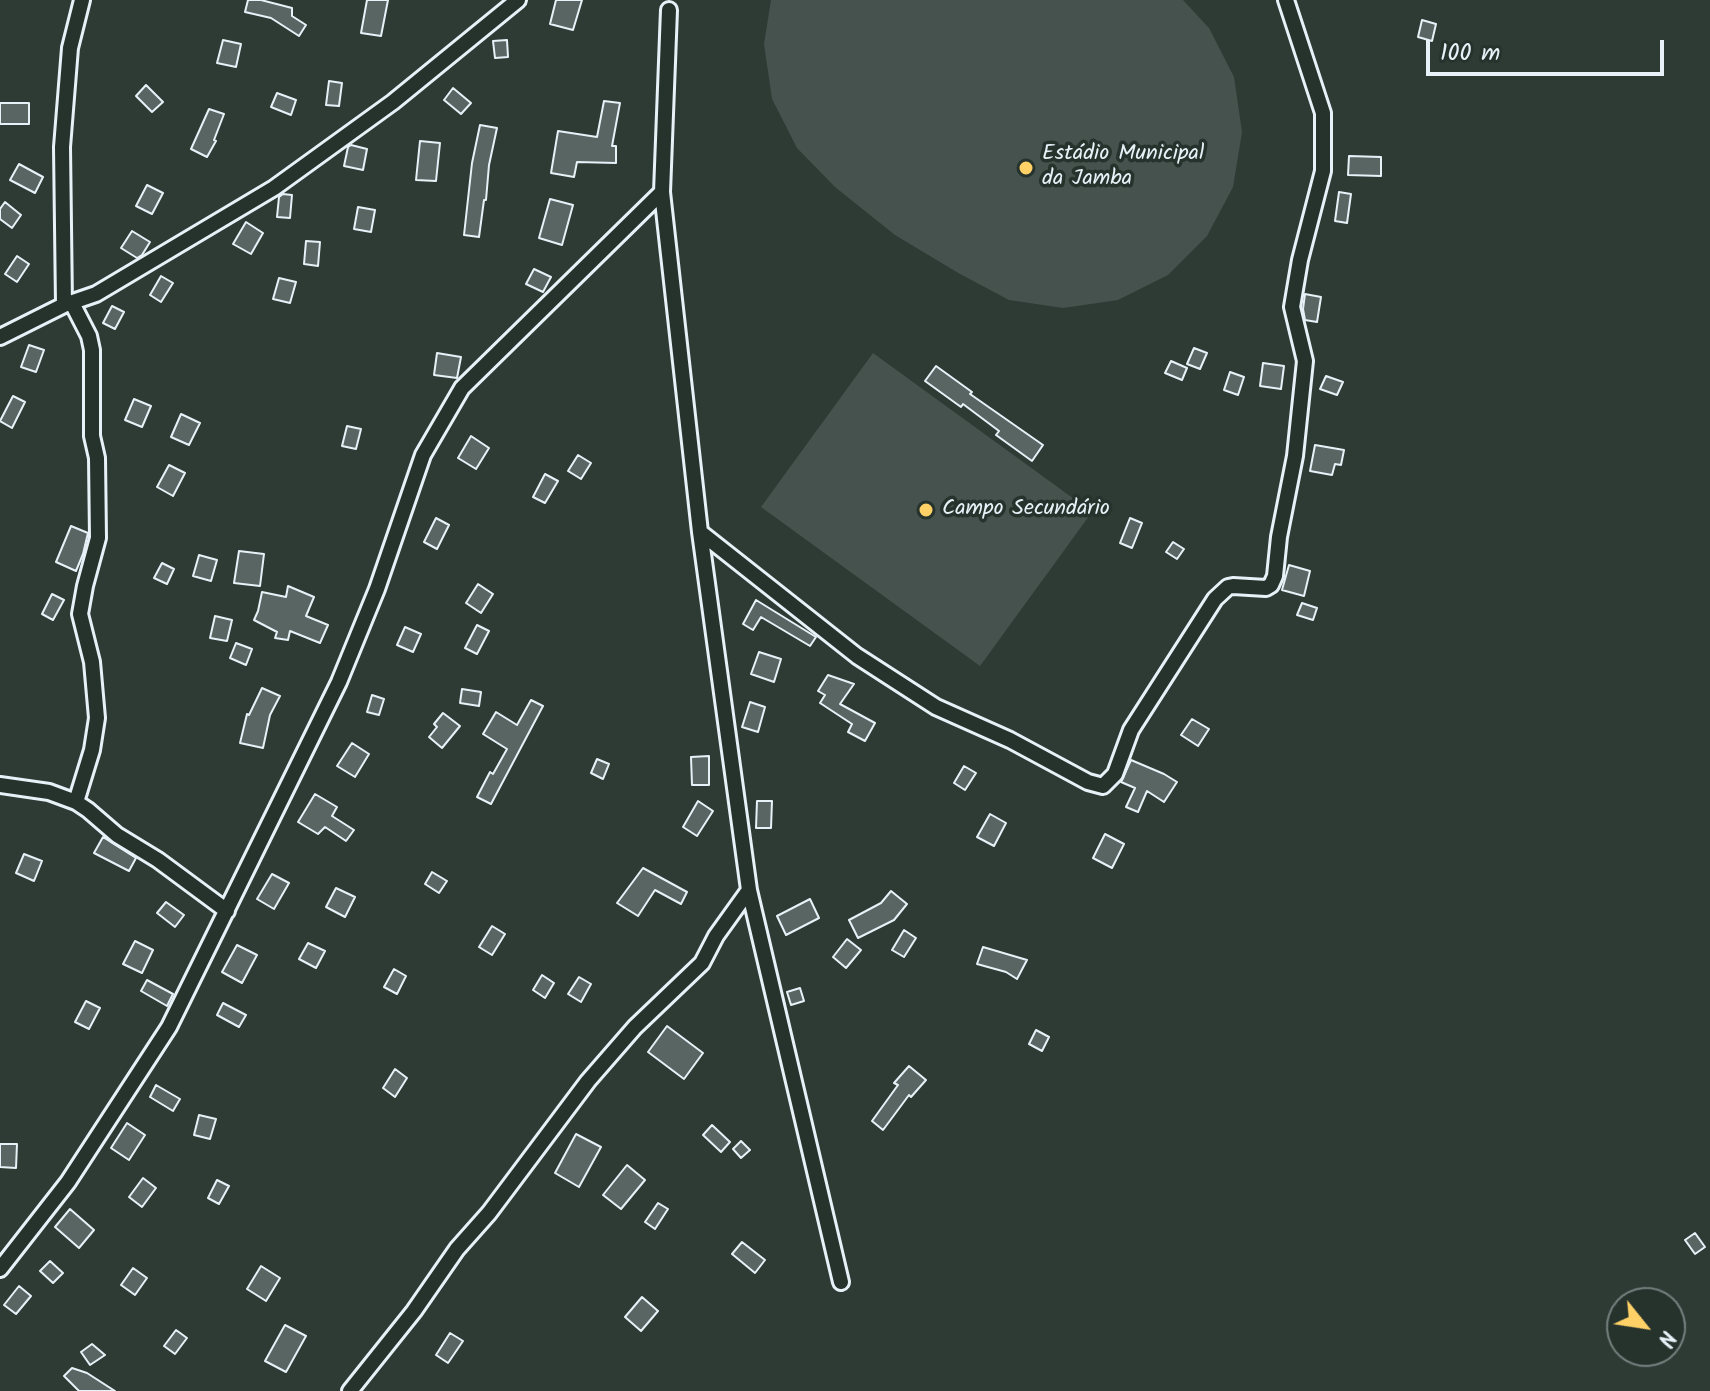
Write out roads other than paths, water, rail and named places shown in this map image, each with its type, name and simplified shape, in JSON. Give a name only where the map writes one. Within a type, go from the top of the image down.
[{"type":"street","points":[[76,802],[92,750],[97,718],[92,662],[80,614],[98,538],[97,458],[92,436],[92,350],[89,336],[68,304],[62,147],[70,48],[82,0]]},
{"type":"street","points":[[0,337],[96,294],[274,188],[393,102],[518,0]]},
{"type":"street","points":[[700,532],[857,656],[936,707],[1010,740],[1088,782],[1098,786],[1108,783],[1115,774],[1131,730],[1215,599],[1228,587],[1266,588],[1275,576],[1279,537],[1295,456],[1305,361],[1292,307],[1300,260],[1323,171],[1323,113],[1286,0]]},
{"type":"street","points":[[670,3],[662,192],[700,532],[749,890],[841,1282]]},
{"type":"street","points":[[0,1269],[68,1182],[169,1027],[339,682],[377,589],[423,455],[455,399],[501,348],[662,192]]},
{"type":"street","points":[[0,785],[49,792],[76,802],[117,835],[158,860],[227,911]]},
{"type":"street","points":[[350,1391],[588,1081],[635,1027],[702,963],[716,936],[749,890]]},
{"type":"place","name":"Estádio Municipal da Jamba","points":[[1026,168]]},
{"type":"place","name":"Campo Secundário","points":[[926,510]]}]
